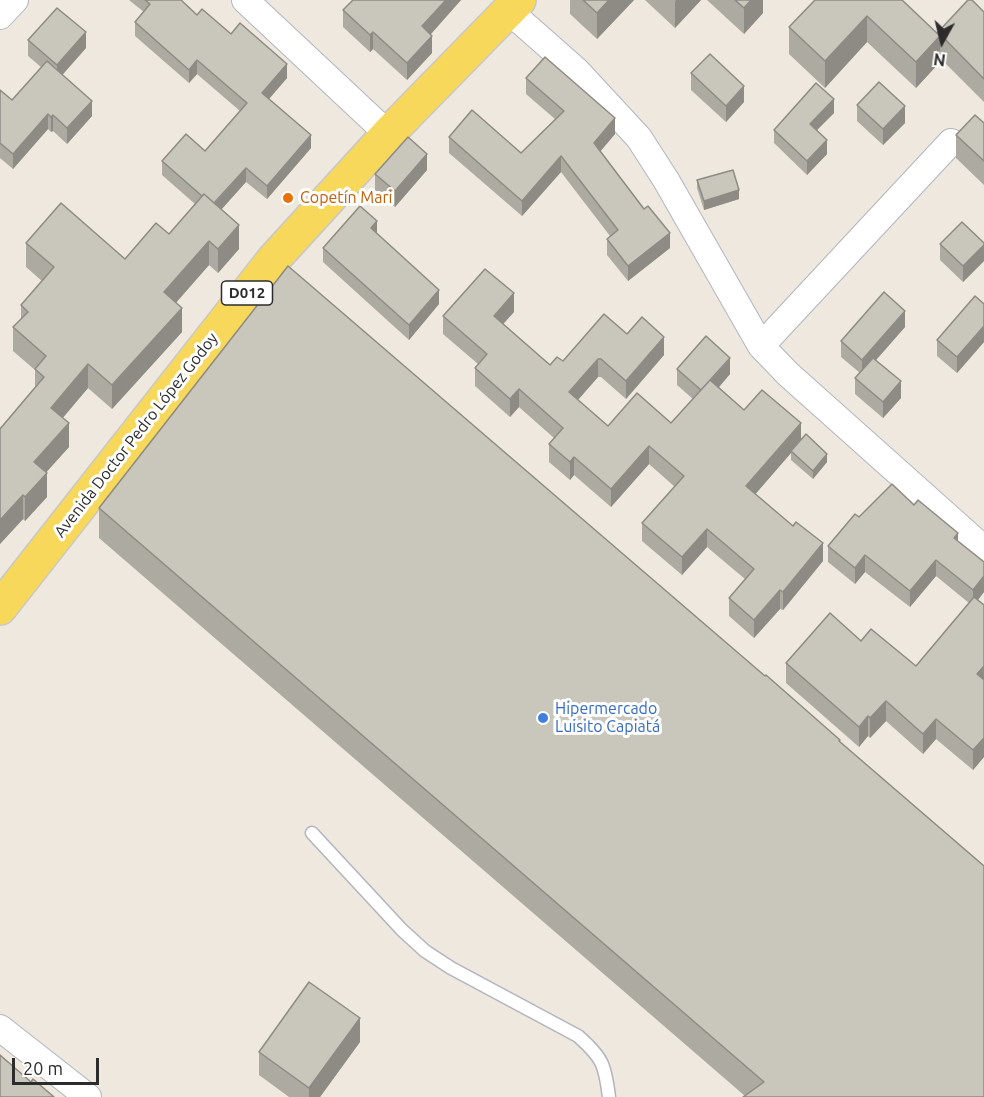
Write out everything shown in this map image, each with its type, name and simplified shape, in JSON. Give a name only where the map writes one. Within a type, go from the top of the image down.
[{"type":"main road","name":"Avenida Doctor Pedro López Godoy","points":[[0,608],[282,268],[388,134],[514,5]]},
{"type":"street","points":[[0,16],[15,0]]},
{"type":"street","points":[[245,0],[388,134]]},
{"type":"street","points":[[514,5],[639,138],[666,180],[761,346],[788,374],[984,549]]},
{"type":"street","points":[[761,346],[951,142]]},
{"type":"street","points":[[0,1028],[88,1097]]},
{"type":"lane","points":[[312,833],[402,930],[425,951],[451,968],[578,1036],[595,1051],[605,1069],[609,1097]]},
{"type":"building","points":[[145,0],[181,0],[197,15],[202,9],[231,34],[240,23],[287,64],[262,93],[311,135],[267,186],[246,168],[214,203],[204,194],[202,196],[162,161],[186,134],[205,151],[247,103],[197,60],[189,70],[135,22],[150,4]]},
{"type":"building","points":[[353,0],[446,0],[422,26],[432,36],[407,63],[373,32],[370,35],[343,10]]},
{"type":"building","points":[[583,0],[609,0],[597,13]]},
{"type":"building","points":[[735,0],[751,0],[744,8]]},
{"type":"building","points":[[815,0],[902,0],[940,36],[916,62],[867,16],[825,61],[789,27]]},
{"type":"building","points":[[968,0],[972,0],[984,12],[984,79],[938,32]]},
{"type":"building","points":[[57,8],[86,32],[57,65],[28,40]]},
{"type":"building","points":[[710,54],[744,86],[726,106],[691,73]]},
{"type":"building","points":[[545,57],[615,118],[594,143],[644,209],[648,206],[670,233],[628,266],[607,239],[618,230],[561,156],[522,201],[449,137],[472,110],[521,153],[564,111],[526,78]]},
{"type":"building","points":[[47,61],[92,101],[67,128],[53,115],[51,117],[48,114],[13,154],[0,143],[0,90],[12,100]]},
{"type":"building","points":[[879,82],[905,106],[883,129],[857,105]]},
{"type":"building","points":[[816,83],[834,99],[810,124],[827,140],[807,161],[774,130]]},
{"type":"building","points":[[975,115],[984,123],[984,161],[956,135]]},
{"type":"building","points":[[408,137],[427,154],[395,191],[375,174]]},
{"type":"building","points":[[733,170],[739,190],[704,201],[697,180]]},
{"type":"building","points":[[204,194],[239,225],[218,249],[209,241],[164,292],[182,308],[112,385],[88,364],[51,408],[69,423],[34,462],[47,473],[0,520],[0,429],[44,377],[35,369],[46,356],[13,327],[28,312],[21,305],[54,267],[26,243],[61,203],[125,259],[156,223],[169,234]]},
{"type":"building","points":[[360,206],[377,221],[371,228],[439,290],[409,325],[323,248]]},
{"type":"building","points":[[962,222],[984,243],[963,266],[940,244]]},
{"type":"building","name":"Hipermercado Luisito Capiatá","points":[[288,266],[766,675],[984,866],[984,1097],[743,1097],[764,1082],[99,508]]},
{"type":"building","points":[[485,269],[514,293],[494,316],[550,365],[557,357],[563,361],[604,314],[627,334],[642,317],[664,337],[626,381],[601,359],[598,359],[569,392],[608,426],[637,393],[671,423],[710,380],[744,410],[762,390],[801,423],[746,486],[793,526],[796,522],[823,543],[783,592],[780,590],[754,620],[729,598],[754,569],[707,529],[682,557],[642,523],[684,476],[649,446],[611,489],[574,457],[570,462],[549,444],[563,428],[519,389],[510,399],[475,368],[487,354],[443,316]]},
{"type":"building","points":[[884,292],[905,311],[862,360],[841,341]]},
{"type":"building","points":[[975,296],[984,304],[984,326],[957,357],[937,340]]},
{"type":"building","points":[[706,336],[730,358],[701,390],[677,369]]},
{"type":"building","points":[[873,358],[901,381],[883,402],[855,378]]},
{"type":"building","points":[[806,434],[827,454],[813,471],[791,451]]},
{"type":"building","points":[[892,484],[914,505],[918,500],[958,533],[954,538],[984,562],[984,576],[973,590],[936,560],[910,591],[865,555],[855,568],[828,546],[855,514],[859,517]]},
{"type":"building","points":[[974,597],[984,605],[984,666],[977,674],[984,680],[984,738],[973,750],[936,719],[923,734],[886,701],[859,727],[786,663],[830,613],[861,641],[871,629],[916,666]]},
{"type":"building","points":[[309,982],[360,1018],[309,1088],[259,1052]]},
{"type":"building","points":[[0,1055],[31,1082],[33,1079],[54,1097],[0,1097]]},
{"type":"place","name":"Copetín Mari","points":[[288,198]]},
{"type":"place","name":"Hipermercado Luisito Capiatá","points":[[543,718]]}]
